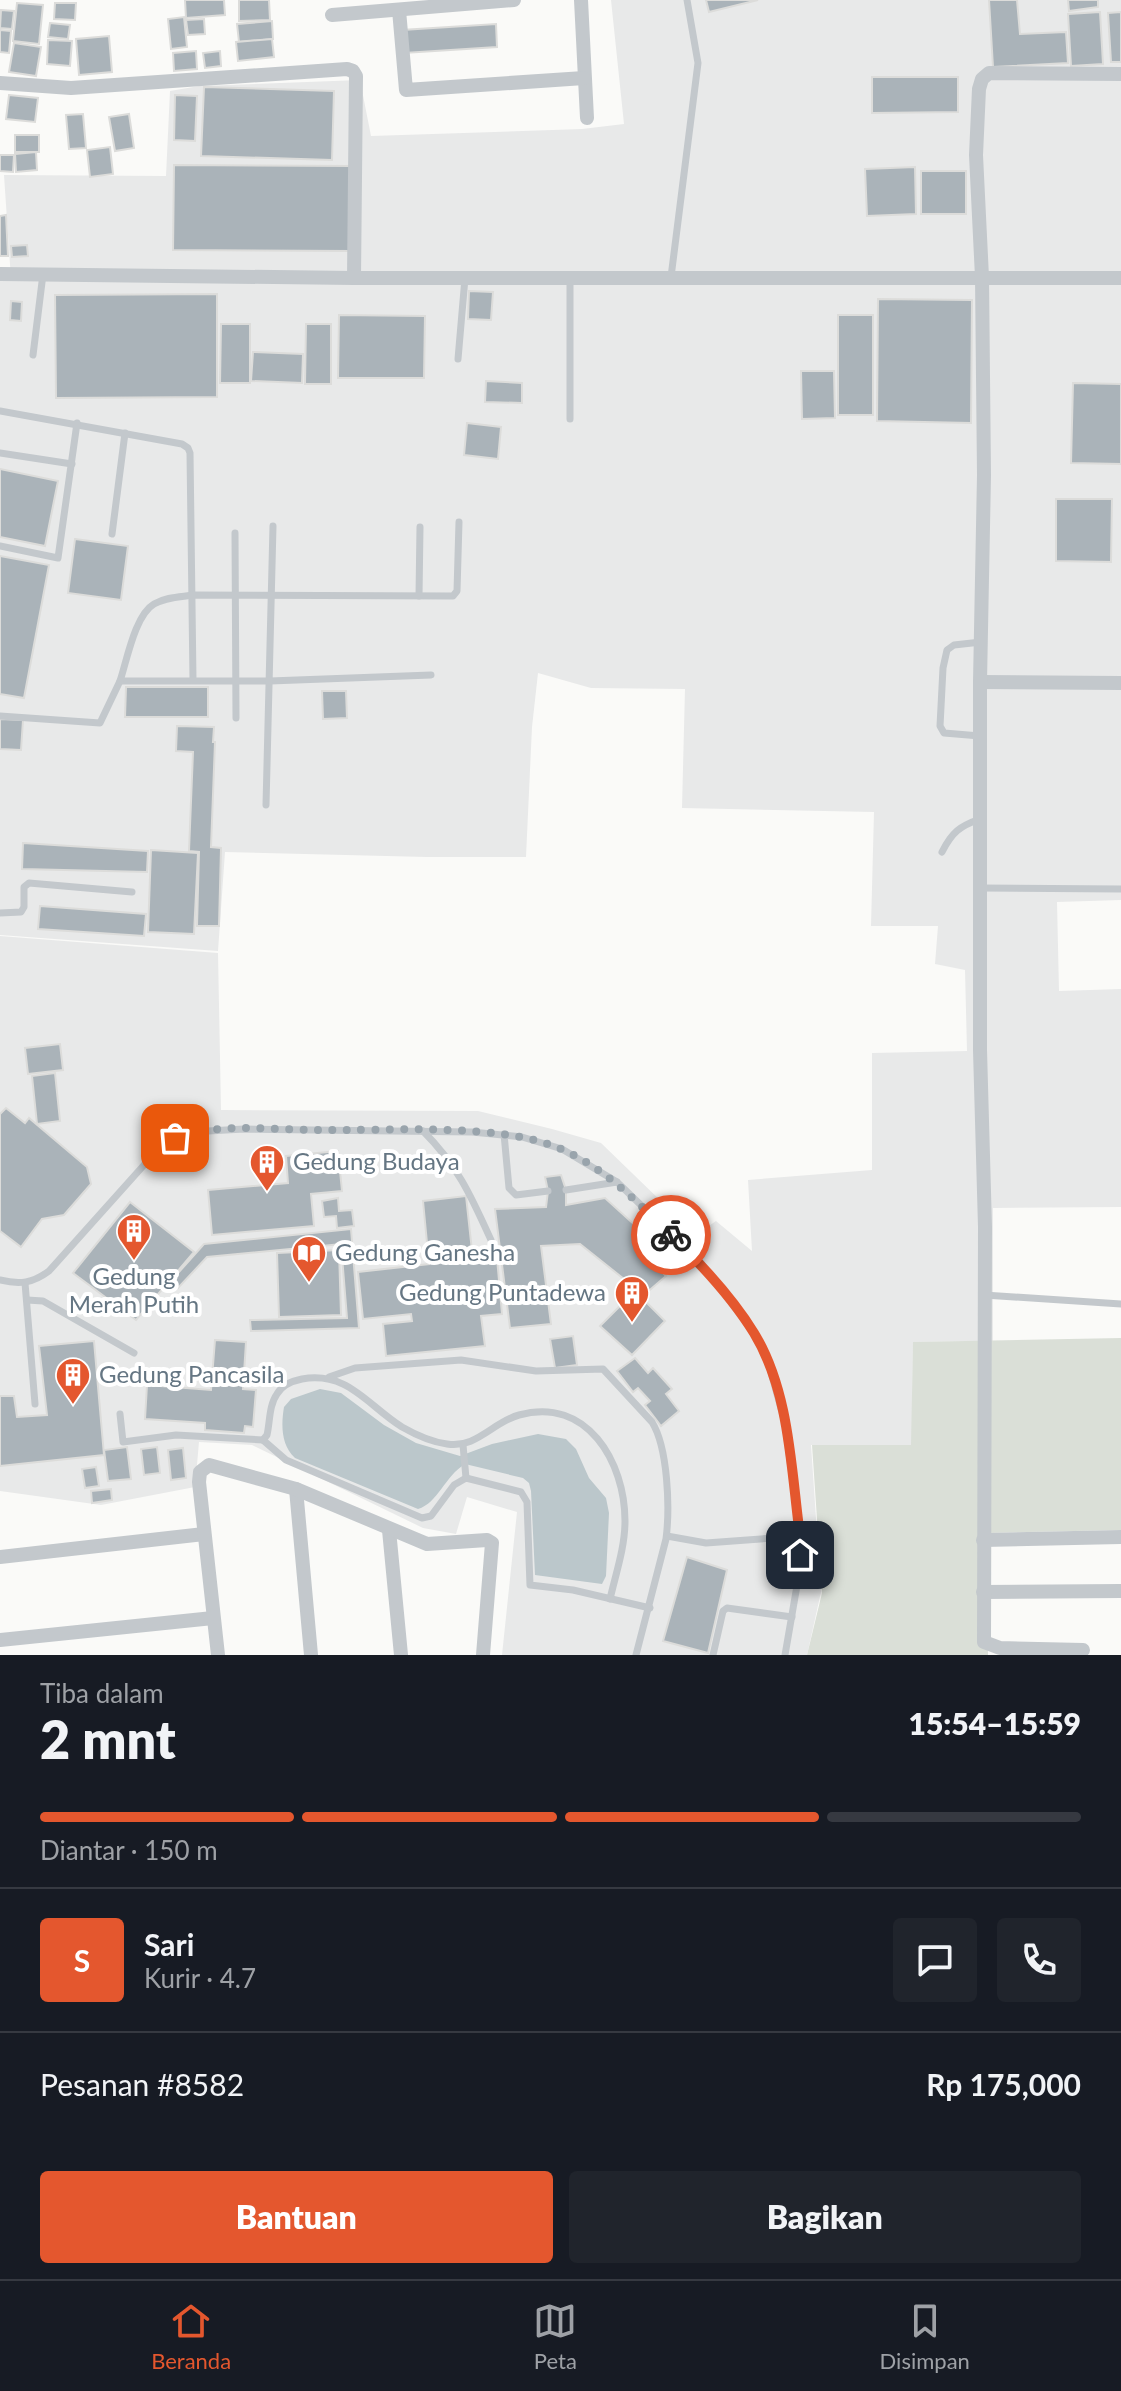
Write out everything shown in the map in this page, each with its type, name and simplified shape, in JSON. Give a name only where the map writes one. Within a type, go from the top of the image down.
[{"type":"street","points":[[332,15],[514,0]]},
{"type":"street","points":[[581,0],[587,118]]},
{"type":"street","points":[[399,10],[406,90],[584,78]]},
{"type":"street","points":[[0,83],[71,88],[353,71],[356,76],[354,278]]},
{"type":"street","points":[[1083,1650],[990,1646],[984,1642],[980,682],[984,475],[982,277],[976,155],[982,79],[989,73],[1121,74]]},
{"type":"street","points":[[0,274],[354,278],[1121,278]]},
{"type":"street","points":[[980,682],[1121,683]]},
{"type":"street","points":[[218,1655],[200,1472],[209,1465],[296,1489],[427,1544],[487,1540],[492,1543],[483,1655]]},
{"type":"street","points":[[296,1489],[311,1655]]},
{"type":"street","points":[[389,1530],[401,1655]]},
{"type":"street","points":[[0,1557],[204,1534]]},
{"type":"street","points":[[983,1540],[1121,1537]]},
{"type":"street","points":[[983,1592],[1121,1591]]},
{"type":"street","points":[[0,1640],[213,1618]]},
{"type":"lane","points":[[671,277],[698,63],[687,0]]},
{"type":"lane","points":[[33,355],[43,274]]},
{"type":"lane","points":[[570,277],[570,419]]},
{"type":"lane","points":[[458,359],[465,278]]},
{"type":"lane","points":[[0,411],[77,423],[182,444],[188,448],[193,680]]},
{"type":"lane","points":[[0,546],[58,558],[77,423]]},
{"type":"lane","points":[[112,534],[125,433]]},
{"type":"lane","points":[[0,453],[72,464]]},
{"type":"lane","points":[[0,716],[100,723],[120,681],[141,617],[152,605],[167,598],[271,595],[447,598],[457,591],[459,522]]},
{"type":"lane","points":[[266,805],[273,526]]},
{"type":"lane","points":[[419,596],[420,527]]},
{"type":"lane","points":[[235,533],[236,718]]},
{"type":"lane","points":[[980,736],[944,733],[940,726],[947,650],[954,645],[981,642]]},
{"type":"lane","points":[[120,681],[270,681],[431,675]]},
{"type":"lane","points":[[942,852],[951,834],[961,826],[980,819]]},
{"type":"lane","points":[[0,913],[21,912],[24,887],[29,883],[132,892]]},
{"type":"lane","points":[[980,888],[1121,889]]},
{"type":"lane","points":[[0,1280],[25,1283],[49,1271],[144,1165],[175,1138],[190,1132],[221,1129],[504,1134],[562,1149],[617,1182],[701,1263],[754,1333],[769,1365],[785,1423],[800,1536],[799,1574],[785,1655]]},
{"type":"lane","points":[[423,1131],[443,1151],[464,1182],[491,1240]]},
{"type":"lane","points":[[504,1134],[511,1193],[548,1191]]},
{"type":"lane","points":[[566,1190],[617,1182]]},
{"type":"lane","points":[[25,1283],[35,1404]]},
{"type":"lane","points":[[984,1295],[1121,1304]]},
{"type":"lane","points":[[27,1300],[43,1301],[134,1353]]},
{"type":"lane","points":[[263,1440],[267,1435],[277,1393],[292,1381],[329,1377],[355,1368],[461,1360],[536,1371],[603,1369],[652,1422],[658,1432],[662,1452],[667,1536],[636,1655]]},
{"type":"lane","points":[[329,1377],[363,1396],[389,1418],[418,1435],[462,1448],[517,1415],[535,1412],[569,1417],[588,1427],[612,1459],[625,1508],[624,1537],[610,1599]]},
{"type":"lane","points":[[120,1414],[123,1442],[176,1435],[263,1440],[286,1460],[422,1518],[431,1516],[466,1474]]},
{"type":"lane","points":[[462,1448],[466,1474]]},
{"type":"lane","points":[[466,1474],[525,1495],[530,1585],[650,1608]]},
{"type":"lane","points":[[667,1536],[706,1543],[800,1536]]},
{"type":"lane","points":[[713,1655],[723,1611],[727,1608],[792,1617]]},
{"type":"shaded area","points":[[611,0],[1121,0],[1121,900],[1057,902],[1059,991],[1121,989],[1121,1207],[993,1208],[993,1341],[913,1342],[912,1445],[811,1445],[821,1592],[807,1655],[502,1655],[517,1512],[467,1497],[456,1534],[423,1528],[252,1445],[199,1442],[195,1487],[101,1505],[0,1491],[0,936],[218,953],[221,1110],[478,1111],[552,1129],[601,1143],[696,1235],[716,1221],[752,1251],[748,1180],[872,1170],[872,1053],[967,1051],[965,970],[935,964],[938,926],[871,926],[874,812],[682,808],[685,689],[591,688],[538,673],[532,727],[526,857],[225,852],[218,951],[0,935],[0,279],[11,279],[4,175],[166,176],[170,91],[199,86],[360,80],[371,136],[582,129],[624,124]]},
{"type":"shaded area","points":[[1121,1338],[1121,1530],[986,1533],[988,1655],[807,1655],[822,1593],[812,1445],[911,1445],[913,1342]]},
{"type":"shaded area","points":[[320,1389],[341,1393],[384,1425],[416,1443],[460,1456],[492,1444],[538,1434],[566,1439],[576,1449],[589,1478],[606,1498],[609,1513],[606,1576],[602,1584],[535,1575],[531,1491],[529,1483],[523,1478],[465,1464],[431,1501],[418,1509],[295,1458],[283,1434],[284,1407],[291,1399]]},
{"type":"building","points":[[185,0],[224,0],[225,15],[186,18]]},
{"type":"building","points":[[239,0],[269,0],[270,20],[239,21]]},
{"type":"building","points":[[706,0],[758,0],[709,12]]},
{"type":"building","points":[[989,0],[1017,0],[1020,34],[1066,32],[1068,63],[993,67]]},
{"type":"building","points":[[1068,0],[1098,0],[1098,7],[1069,11]]},
{"type":"building","points":[[17,3],[43,5],[39,44],[13,41]]},
{"type":"building","points":[[55,3],[76,3],[75,20],[54,19]]},
{"type":"building","points":[[1,10],[14,11],[12,29],[0,28]]},
{"type":"building","points":[[1100,12],[1103,64],[1071,66],[1068,14]]},
{"type":"building","points":[[1121,12],[1121,62],[1111,62],[1108,13]]},
{"type":"building","points":[[184,17],[187,47],[171,49],[168,19]]},
{"type":"building","points":[[204,19],[205,34],[188,35],[186,20]]},
{"type":"building","points":[[272,21],[273,39],[239,42],[237,24]]},
{"type":"building","points":[[50,23],[70,25],[68,39],[48,37]]},
{"type":"building","points":[[496,24],[497,47],[404,53],[402,30]]},
{"type":"building","points":[[0,30],[11,31],[9,53],[0,52]]},
{"type":"building","points":[[109,36],[112,72],[79,75],[76,39]]},
{"type":"building","points":[[272,39],[274,57],[238,61],[236,42]]},
{"type":"building","points":[[48,40],[72,41],[70,66],[47,64]]},
{"type":"building","points":[[14,43],[41,47],[36,76],[9,72]]},
{"type":"building","points":[[196,51],[197,69],[174,71],[173,53]]},
{"type":"building","points":[[220,51],[221,66],[205,68],[203,53]]},
{"type":"building","points":[[872,77],[958,77],[958,112],[872,113]]},
{"type":"building","points":[[204,87],[334,91],[332,160],[201,156]]},
{"type":"building","points":[[9,95],[38,98],[35,122],[6,119]]},
{"type":"building","points":[[175,95],[197,96],[195,141],[174,140]]},
{"type":"building","points":[[83,114],[86,148],[69,149],[66,115]]},
{"type":"building","points":[[129,114],[134,148],[115,151],[109,117]]},
{"type":"building","points":[[15,135],[39,135],[39,152],[15,152]]},
{"type":"building","points":[[110,147],[113,174],[90,177],[87,150]]},
{"type":"building","points":[[36,152],[37,170],[16,172],[15,154]]},
{"type":"building","points":[[0,155],[14,155],[13,172],[0,171]]},
{"type":"building","points":[[174,165],[352,166],[351,251],[173,250]]},
{"type":"building","points":[[915,167],[916,214],[867,216],[865,169]]},
{"type":"building","points":[[921,171],[966,171],[966,214],[921,214]]},
{"type":"building","points":[[6,215],[8,256],[0,256],[0,216]]},
{"type":"building","points":[[27,245],[28,256],[12,257],[11,246]]},
{"type":"building","points":[[469,291],[493,292],[491,320],[468,319]]},
{"type":"building","points":[[217,294],[217,397],[56,398],[55,295]]},
{"type":"building","points":[[878,299],[972,300],[971,423],[877,421]]},
{"type":"building","points":[[11,301],[22,302],[21,321],[10,320]]},
{"type":"building","points":[[339,315],[425,316],[424,378],[338,378]]},
{"type":"building","points":[[838,315],[873,315],[873,415],[838,415]]},
{"type":"building","points":[[221,324],[250,324],[250,383],[220,383]]},
{"type":"building","points":[[306,324],[331,324],[331,384],[305,384]]},
{"type":"building","points":[[253,352],[303,354],[302,383],[251,381]]},
{"type":"building","points":[[801,371],[834,371],[835,418],[802,419]]},
{"type":"building","points":[[486,381],[522,383],[522,403],[485,402]]},
{"type":"building","points":[[1073,383],[1121,384],[1121,464],[1071,463]]},
{"type":"building","points":[[467,423],[501,427],[498,459],[464,455]]},
{"type":"building","points":[[0,469],[58,481],[45,546],[0,537]]},
{"type":"building","points":[[1056,499],[1112,499],[1111,562],[1056,561]]},
{"type":"building","points":[[75,539],[128,546],[121,600],[68,593]]},
{"type":"building","points":[[0,556],[49,565],[24,698],[0,694]]},
{"type":"building","points":[[126,687],[208,687],[208,717],[125,717]]},
{"type":"building","points":[[322,691],[346,691],[347,718],[323,719]]},
{"type":"building","points":[[0,719],[23,720],[21,750],[0,749]]},
{"type":"building","points":[[177,726],[214,727],[211,847],[221,848],[219,926],[197,926],[199,852],[189,851],[193,752],[176,751]]},
{"type":"building","points":[[23,843],[148,851],[147,872],[22,869]]},
{"type":"building","points":[[151,850],[198,853],[194,934],[148,932]]},
{"type":"building","points":[[40,906],[146,914],[144,936],[38,929]]},
{"type":"building","points":[[60,1044],[63,1070],[28,1074],[25,1048]]},
{"type":"building","points":[[55,1073],[60,1121],[37,1124],[32,1076]]},
{"type":"building","points":[[6,1108],[25,1123],[29,1118],[87,1167],[91,1184],[64,1215],[42,1219],[21,1247],[0,1231],[0,1114]]},
{"type":"building","name":"Gedung Budaya","points":[[338,1151],[342,1191],[311,1194],[314,1226],[212,1235],[208,1190],[288,1183],[286,1156]]},
{"type":"building","points":[[561,1175],[566,1190],[566,1205],[605,1198],[658,1246],[648,1258],[666,1276],[644,1295],[580,1244],[541,1246],[551,1324],[510,1328],[495,1209],[546,1207],[548,1191],[545,1177]]},
{"type":"building","points":[[466,1196],[473,1260],[497,1258],[502,1314],[481,1316],[485,1346],[386,1356],[383,1324],[412,1321],[411,1314],[363,1319],[358,1272],[429,1264],[423,1201]]},
{"type":"building","points":[[338,1198],[339,1211],[352,1210],[354,1226],[337,1228],[336,1216],[324,1217],[322,1201]]},
{"type":"building","name":"Gedung Merah Putih","points":[[130,1202],[194,1252],[136,1320],[73,1273]]},
{"type":"building","points":[[351,1229],[359,1328],[251,1331],[250,1320],[347,1318],[341,1244],[207,1257],[178,1288],[170,1282],[204,1244]]},
{"type":"building","name":"Gedung Ganesha","points":[[339,1250],[341,1315],[279,1317],[277,1253]]},
{"type":"building","name":"Gedung Puntadewa","points":[[635,1291],[665,1321],[632,1355],[600,1326]]},
{"type":"building","points":[[573,1336],[577,1365],[555,1368],[550,1339]]},
{"type":"building","points":[[215,1340],[246,1342],[243,1389],[256,1390],[253,1427],[245,1426],[244,1433],[205,1430],[205,1423],[145,1419],[147,1385],[211,1390]]},
{"type":"building","name":"Gedung Pancasila","points":[[94,1341],[104,1455],[0,1466],[0,1396],[14,1396],[17,1417],[47,1415],[39,1346]]},
{"type":"building","points":[[635,1358],[648,1373],[653,1368],[672,1389],[666,1394],[679,1411],[661,1426],[645,1405],[650,1401],[638,1388],[633,1392],[617,1371]]},
{"type":"building","points":[[127,1447],[131,1479],[108,1481],[104,1450]]},
{"type":"building","points":[[157,1447],[160,1473],[144,1475],[141,1449]]},
{"type":"building","points":[[183,1448],[186,1478],[171,1480],[168,1450]]},
{"type":"building","points":[[96,1467],[99,1486],[85,1488],[82,1469]]},
{"type":"building","points":[[111,1489],[112,1500],[92,1503],[91,1491]]},
{"type":"building","points":[[687,1557],[727,1570],[708,1653],[663,1641]]},
{"type":"way so far","points":[[175,1138],[205,1130],[244,1129],[472,1132],[522,1137],[562,1149],[617,1182],[671,1235]]},
{"type":"place","name":"Gedung Budaya","points":[[267,1193]]},
{"type":"place","name":"Gedung Merah Putih","points":[[134,1262]]},
{"type":"place","name":"Gedung Ganesha","points":[[309,1284]]},
{"type":"place","name":"Gedung Puntadewa","points":[[632,1324]]},
{"type":"place","name":"Gedung Pancasila","points":[[73,1406]]},
{"type":"route","points":[[671,1235],[701,1263],[754,1333],[769,1365],[785,1423],[800,1555]]}]
